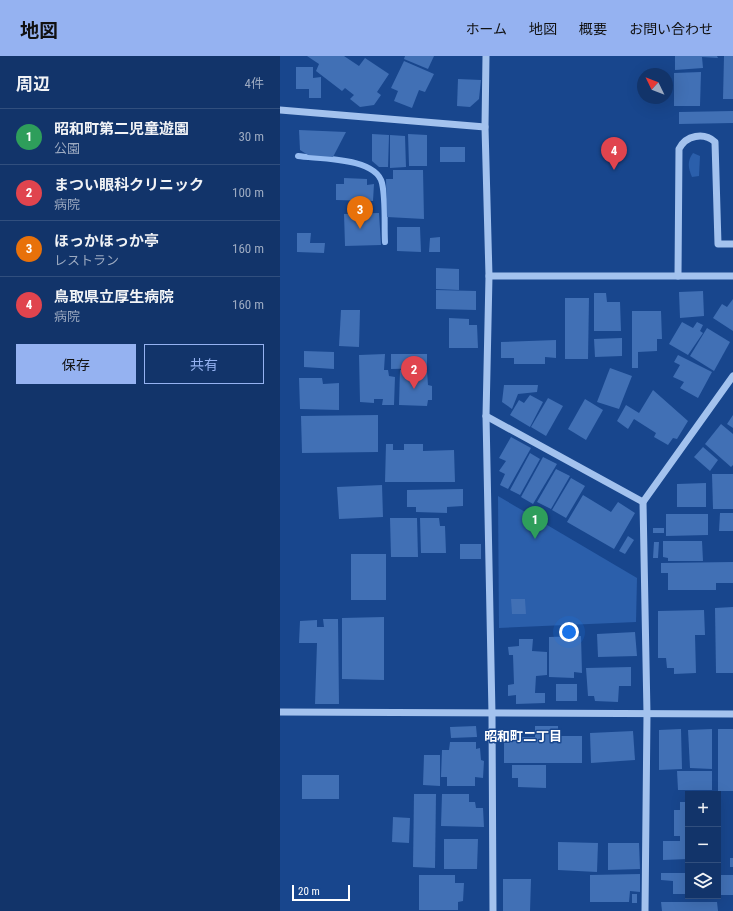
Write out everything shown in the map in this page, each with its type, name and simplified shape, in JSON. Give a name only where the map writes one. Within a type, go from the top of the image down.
[{"type":"street","points":[[486,56],[485,127],[489,276],[486,416],[492,714],[493,911]]},
{"type":"street","points":[[280,110],[485,127]]},
{"type":"street","points":[[678,276],[679,149],[682,143],[690,138],[702,135],[710,137],[715,142],[718,244],[733,244]]},
{"type":"street","points":[[489,276],[733,276]]},
{"type":"street","points":[[645,911],[647,714],[643,502],[733,376]]},
{"type":"street","points":[[486,416],[643,502]]},
{"type":"street","points":[[280,712],[733,714]]},
{"type":"shaded area","points":[[693,153],[700,156],[699,176],[692,177],[689,165]]},
{"type":"shaded area","points":[[498,496],[637,578],[636,622],[499,628]]},
{"type":"building","points":[[307,56],[344,56],[359,66],[365,58],[389,74],[377,92],[381,95],[374,105],[360,107],[350,99],[354,95],[345,88],[342,91],[316,71],[319,64]]},
{"type":"building","points":[[405,56],[434,56],[428,69],[404,59]]},
{"type":"building","points":[[675,56],[717,56],[718,58],[702,57],[703,68],[675,70]]},
{"type":"building","points":[[724,56],[733,56],[733,99],[723,99]]},
{"type":"building","points":[[404,61],[434,74],[425,92],[419,90],[412,108],[394,101],[398,91],[391,88]]},
{"type":"building","points":[[296,67],[313,67],[313,78],[321,77],[321,98],[309,98],[309,89],[296,89]]},
{"type":"building","points":[[701,72],[700,106],[674,106],[674,73]]},
{"type":"building","points":[[458,79],[481,80],[479,99],[470,107],[457,106]]},
{"type":"building","points":[[733,111],[733,123],[679,124],[679,112]]},
{"type":"building","points":[[299,130],[346,132],[333,157],[308,155],[300,150]]},
{"type":"building","points":[[372,134],[389,135],[388,167],[379,167],[372,161]]},
{"type":"building","points":[[408,134],[427,135],[427,166],[409,166]]},
{"type":"building","points":[[390,135],[405,136],[406,167],[390,168]]},
{"type":"building","points":[[440,147],[465,147],[465,162],[440,162]]},
{"type":"building","points":[[393,170],[423,170],[424,219],[387,217],[386,179],[393,179]]},
{"type":"building","points":[[344,178],[367,179],[367,185],[374,184],[373,201],[336,200],[336,184],[344,184]]},
{"type":"building","points":[[379,213],[381,245],[345,246],[344,214]]},
{"type":"building","points":[[397,227],[420,227],[421,252],[397,251]]},
{"type":"building","points":[[297,233],[311,233],[310,243],[325,243],[324,253],[297,252]]},
{"type":"building","points":[[440,237],[440,252],[429,252],[430,238]]},
{"type":"building","points":[[436,268],[459,269],[459,290],[436,289]]},
{"type":"building","points":[[436,290],[476,291],[476,310],[436,309]]},
{"type":"building","points":[[703,291],[704,316],[680,318],[679,292]]},
{"type":"building","points":[[594,293],[606,293],[607,302],[620,302],[621,331],[594,331]]},
{"type":"building","points":[[565,298],[589,298],[588,359],[565,359]]},
{"type":"building","points":[[733,299],[733,331],[713,318],[722,304],[727,307]]},
{"type":"building","points":[[341,310],[360,310],[359,347],[339,346]]},
{"type":"building","points":[[632,311],[661,311],[662,339],[657,339],[657,351],[638,352],[638,368],[632,368]]},
{"type":"building","points":[[449,318],[469,319],[469,325],[477,325],[478,348],[449,348]]},
{"type":"building","points":[[682,322],[693,328],[697,322],[703,325],[700,331],[703,333],[688,355],[669,344]]},
{"type":"building","points":[[707,328],[730,342],[714,371],[690,356]]},
{"type":"building","points":[[622,338],[622,356],[595,357],[594,339]]},
{"type":"building","points":[[556,340],[556,358],[545,357],[545,364],[514,364],[514,358],[501,358],[501,342]]},
{"type":"building","points":[[304,351],[334,352],[334,369],[304,367]]},
{"type":"building","points":[[385,354],[384,370],[388,370],[389,376],[395,377],[394,405],[382,405],[383,399],[374,399],[374,403],[360,402],[359,355]]},
{"type":"building","points":[[391,354],[427,354],[427,368],[391,369]]},
{"type":"building","points":[[678,355],[712,372],[698,398],[680,388],[684,382],[673,377],[680,365],[674,362]]},
{"type":"building","points":[[610,368],[632,376],[619,409],[597,402]]},
{"type":"building","points":[[400,370],[427,371],[428,385],[432,386],[432,400],[428,400],[427,406],[399,405]]},
{"type":"building","points":[[299,378],[322,378],[323,384],[339,383],[339,410],[300,409]]},
{"type":"building","points":[[504,385],[538,385],[537,392],[518,394],[512,409],[502,402]]},
{"type":"building","points":[[653,390],[688,421],[677,439],[673,438],[668,445],[654,437],[656,433],[634,419],[628,429],[617,421],[626,405],[639,413]]},
{"type":"building","points":[[530,395],[543,402],[530,427],[510,415],[519,400],[524,403]]},
{"type":"building","points":[[548,398],[563,406],[546,436],[531,427]]},
{"type":"building","points":[[585,399],[603,410],[586,440],[568,429]]},
{"type":"building","points":[[378,415],[378,452],[302,453],[301,416]]},
{"type":"building","points":[[733,415],[733,428],[727,424]]},
{"type":"building","points":[[721,424],[733,434],[733,465],[731,467],[705,444]]},
{"type":"building","points":[[511,437],[531,448],[508,489],[500,485],[505,474],[499,471],[506,461],[499,458]]},
{"type":"building","points":[[386,444],[393,444],[393,450],[404,450],[404,444],[423,444],[423,451],[454,450],[455,482],[385,482]]},
{"type":"building","points":[[703,447],[718,460],[710,471],[694,457]]},
{"type":"building","points":[[530,453],[540,459],[520,495],[510,490]]},
{"type":"building","points":[[543,457],[557,464],[533,504],[521,497]]},
{"type":"building","points":[[556,469],[570,476],[551,509],[537,502]]},
{"type":"building","points":[[712,474],[733,474],[733,509],[713,509]]},
{"type":"building","points":[[571,478],[585,486],[566,518],[552,510]]},
{"type":"building","points":[[706,483],[706,507],[677,507],[677,484]]},
{"type":"building","points":[[382,485],[383,517],[339,519],[337,487]]},
{"type":"building","points":[[463,489],[463,506],[447,507],[447,513],[416,512],[416,507],[407,507],[407,490]]},
{"type":"building","points":[[583,495],[611,512],[618,502],[635,513],[614,549],[567,522]]},
{"type":"building","points":[[720,513],[733,513],[733,531],[719,531]]},
{"type":"building","points":[[666,514],[708,514],[708,535],[666,536]]},
{"type":"building","points":[[390,518],[417,518],[418,557],[391,557]]},
{"type":"building","points":[[420,518],[439,518],[440,526],[445,526],[446,553],[421,553]]},
{"type":"building","points":[[653,528],[664,528],[664,533],[653,533]]},
{"type":"building","points":[[628,536],[634,540],[625,554],[619,551]]},
{"type":"building","points":[[663,541],[702,541],[703,561],[668,561],[668,558],[663,557]]},
{"type":"building","points":[[654,542],[659,542],[658,558],[653,558]]},
{"type":"building","points":[[460,544],[481,544],[481,559],[460,559]]},
{"type":"building","points":[[351,554],[386,554],[386,600],[351,600]]},
{"type":"building","points":[[733,562],[733,583],[716,583],[716,590],[668,590],[668,573],[661,573],[661,563]]},
{"type":"building","points":[[511,599],[525,599],[526,614],[512,614]]},
{"type":"building","points":[[733,607],[733,673],[716,673],[715,608]]},
{"type":"building","points":[[704,610],[705,635],[695,635],[696,673],[674,674],[674,668],[667,668],[666,658],[658,658],[658,611]]},
{"type":"building","points":[[384,617],[384,680],[342,679],[342,618]]},
{"type":"building","points":[[323,619],[338,619],[339,704],[315,704],[317,643],[299,643],[300,621],[317,620],[317,627],[324,627]]},
{"type":"building","points":[[635,632],[637,656],[598,657],[597,634]]},
{"type":"building","points":[[581,636],[582,673],[574,672],[574,678],[549,677],[549,637]]},
{"type":"building","points":[[519,639],[533,639],[532,651],[547,652],[547,675],[536,676],[535,693],[545,693],[545,703],[516,704],[516,695],[508,696],[508,685],[514,684],[513,655],[509,655],[508,647],[519,646]]},
{"type":"building","points":[[631,667],[631,686],[619,686],[618,702],[595,701],[594,696],[588,696],[586,668]]},
{"type":"building","points":[[556,684],[577,684],[577,701],[556,701]]},
{"type":"building","points":[[476,726],[477,737],[451,738],[450,727]]},
{"type":"building","points":[[535,726],[558,726],[558,736],[582,736],[582,763],[504,763],[504,737],[535,737]]},
{"type":"building","points":[[681,729],[682,769],[659,770],[659,730]]},
{"type":"building","points":[[712,729],[712,769],[690,768],[688,730]]},
{"type":"building","points":[[718,729],[733,729],[733,791],[718,791]]},
{"type":"building","points":[[633,731],[635,760],[591,763],[590,733]]},
{"type":"building","points":[[450,742],[476,742],[476,749],[480,748],[481,760],[484,761],[483,778],[475,777],[475,786],[447,786],[447,777],[441,777],[442,750],[449,750]]},
{"type":"building","points":[[424,755],[440,755],[440,786],[423,785]]},
{"type":"building","points":[[512,765],[546,765],[546,788],[518,787],[518,778],[512,778]]},
{"type":"building","points":[[677,771],[712,771],[712,790],[678,790]]},
{"type":"building","points":[[302,775],[339,775],[339,799],[302,799]]},
{"type":"building","points":[[414,794],[436,794],[435,868],[413,867]]},
{"type":"building","points":[[442,794],[469,794],[469,802],[475,802],[476,808],[483,808],[484,827],[441,826]]},
{"type":"building","points":[[680,802],[685,802],[685,859],[663,860],[663,841],[680,841],[680,836],[674,836],[674,810],[680,810]]},
{"type":"building","points":[[393,817],[410,818],[409,843],[392,842]]},
{"type":"building","points":[[444,839],[478,839],[477,869],[444,869]]},
{"type":"building","points":[[558,842],[598,843],[597,872],[558,870]]},
{"type":"building","points":[[608,843],[639,843],[640,869],[608,870]]},
{"type":"building","points":[[730,858],[733,858],[733,867],[730,867]]},
{"type":"building","points":[[661,873],[685,873],[685,894],[673,894],[673,881],[661,880]]},
{"type":"building","points":[[640,874],[640,892],[630,891],[629,902],[590,902],[590,875]]},
{"type":"building","points":[[419,875],[455,875],[455,883],[464,883],[463,901],[458,902],[458,910],[419,910]]},
{"type":"building","points":[[721,875],[733,875],[733,895],[721,895]]},
{"type":"building","points":[[503,879],[531,879],[530,911],[503,911]]},
{"type":"building","points":[[632,894],[637,894],[637,903],[632,903]]},
{"type":"building","points":[[661,902],[717,902],[718,911],[662,911]]},
{"type":"waterway","points":[[298,156],[346,161],[369,168],[378,174],[383,190],[385,242]]},
{"type":"place","name":"鳥取県立厚生病院","points":[[614,170]]},
{"type":"place","name":"ほっかほっか亭","points":[[360,229]]},
{"type":"place","name":"まつい眼科クリニック","points":[[414,389]]},
{"type":"place","name":"昭和町第二児童遊園","points":[[535,539]]},
{"type":"district","name":"昭和町二丁目","points":[[523,736]]}]
